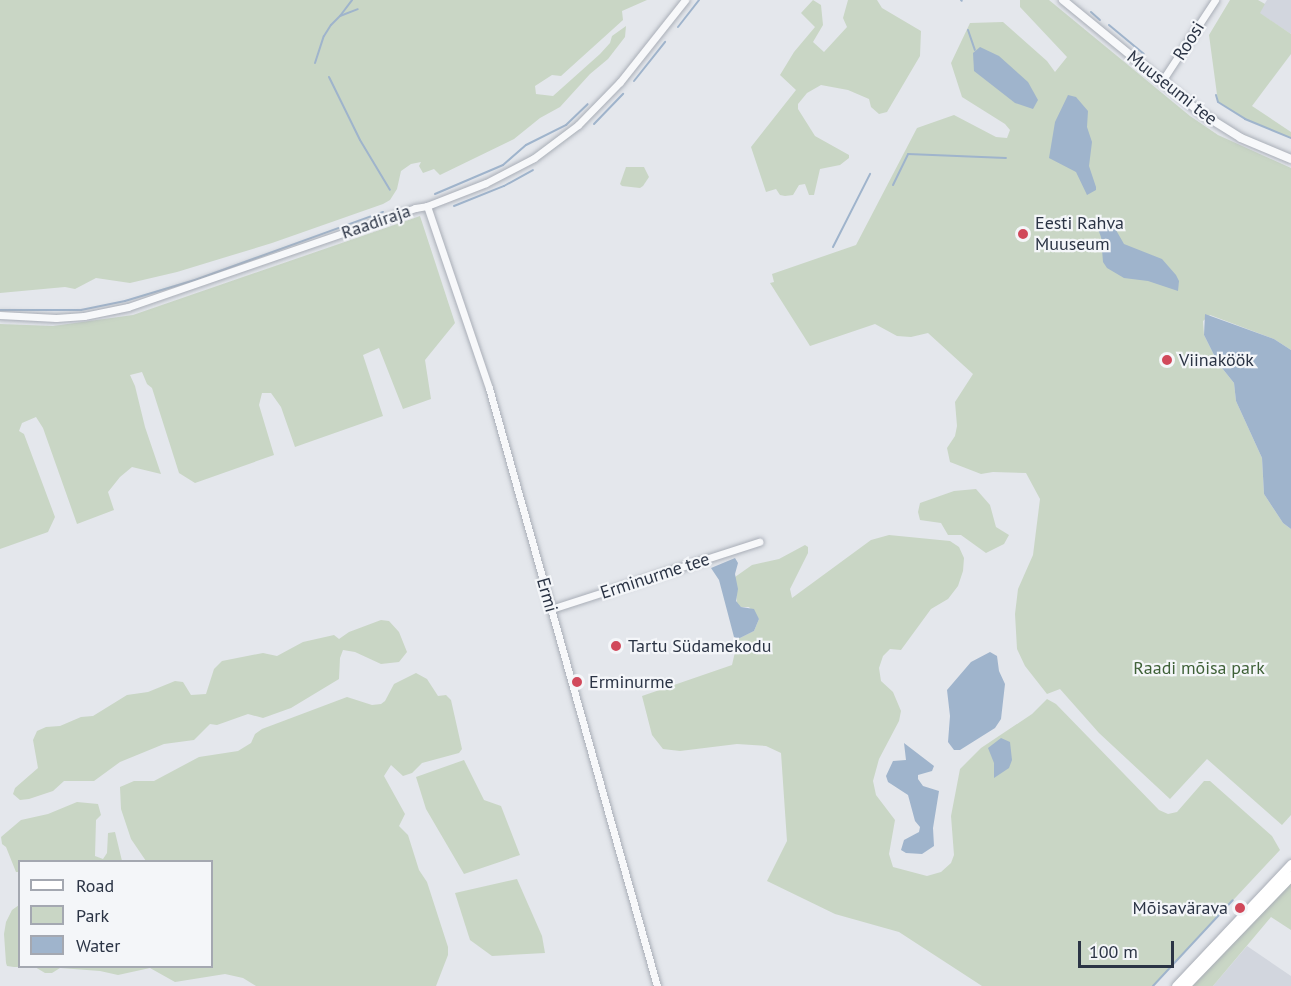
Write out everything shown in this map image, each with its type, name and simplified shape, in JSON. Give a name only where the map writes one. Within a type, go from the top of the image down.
[{"type":"main road","points":[[1176,986],[1291,864]]},
{"type":"main road","points":[[1187,985],[1291,876]]},
{"type":"street","name":"Raadiraja","points":[[0,315],[56,318],[84,316],[128,307],[415,208],[427,206],[505,173],[571,131],[606,98],[685,0]]},
{"type":"street","name":"Muuseumi tee","points":[[1063,0],[1219,125],[1291,159]]},
{"type":"street","name":"Roosi","points":[[1162,81],[1215,0]]},
{"type":"street","name":"Ermi","points":[[427,206],[489,388],[657,986]]},
{"type":"street","name":"Erminurme tee","points":[[551,609],[759,542]]},
{"type":"shaded area","points":[[1267,0],[1291,0],[1291,34],[1259,13]]},
{"type":"shaded area","points":[[1247,946],[1291,976],[1291,986],[1213,986]]},
{"type":"green space","points":[[0,0],[647,0],[622,11],[623,20],[561,76],[552,75],[535,86],[536,94],[553,96],[600,54],[610,43],[612,36],[626,26],[625,37],[608,59],[590,74],[560,107],[540,118],[514,139],[440,175],[434,169],[423,173],[419,166],[421,162],[411,164],[401,171],[397,189],[390,200],[383,204],[272,243],[177,272],[130,283],[96,278],[75,289],[65,287],[0,293]]},
{"type":"green space","points":[[813,0],[821,5],[823,25],[813,42],[824,52],[847,27],[843,18],[848,0],[877,0],[882,8],[921,31],[920,56],[887,112],[879,114],[871,107],[869,99],[848,90],[821,85],[807,93],[798,104],[798,109],[815,136],[849,155],[849,158],[840,165],[820,169],[814,195],[809,195],[805,184],[799,185],[793,195],[785,196],[780,195],[776,189],[766,192],[751,147],[796,90],[780,75],[794,52],[815,27],[801,13]]},
{"type":"green space","name":"Raadi mõisa park","points":[[1020,0],[1049,0],[1190,116],[1218,135],[1291,168],[1291,350],[1274,339],[1210,315],[1203,321],[1204,335],[1218,363],[1234,383],[1236,401],[1262,458],[1264,494],[1283,523],[1291,529],[1291,815],[1282,825],[1207,759],[1170,799],[1099,733],[1060,689],[1047,694],[1025,666],[1017,649],[1015,614],[1018,589],[1033,555],[1040,499],[1026,473],[981,474],[950,462],[947,448],[955,436],[957,426],[955,402],[973,374],[928,333],[911,337],[897,336],[875,324],[810,346],[770,283],[774,282],[772,274],[856,245],[917,128],[954,115],[996,137],[1007,138],[1010,130],[1005,124],[962,97],[951,63],[970,23],[1003,22],[1047,61],[1055,72],[1067,57],[1020,7]]},
{"type":"green space","points":[[1230,0],[1258,0],[1265,4],[1260,13],[1291,34],[1291,54],[1252,106],[1291,132],[1291,138],[1245,119],[1218,102],[1209,35]]},
{"type":"green space","points":[[626,167],[644,167],[649,177],[643,186],[640,188],[620,184]]},
{"type":"green space","points":[[420,216],[455,323],[425,360],[431,399],[403,409],[379,348],[363,355],[383,416],[295,447],[281,407],[271,393],[262,393],[259,405],[274,455],[195,483],[179,473],[152,388],[147,384],[142,372],[130,375],[161,474],[132,467],[108,492],[114,510],[77,524],[43,428],[36,417],[22,423],[19,431],[24,434],[55,517],[48,532],[0,549],[0,324],[53,326],[133,315]]},
{"type":"green space","points":[[976,489],[990,505],[996,527],[1009,535],[1004,544],[986,553],[961,535],[948,535],[941,523],[920,520],[918,512],[920,503],[954,491]]},
{"type":"green space","points":[[889,535],[950,541],[959,547],[964,558],[958,586],[948,599],[931,609],[901,650],[890,649],[883,656],[879,668],[881,681],[893,692],[901,711],[899,721],[879,759],[873,781],[876,795],[895,820],[889,854],[893,867],[927,876],[941,872],[951,863],[954,855],[951,816],[960,769],[981,748],[1032,714],[1047,699],[1056,704],[1159,810],[1168,814],[1177,812],[1204,781],[1210,781],[1272,836],[1280,850],[1153,986],[982,986],[899,932],[835,914],[767,881],[787,841],[781,753],[766,746],[737,744],[680,751],[663,749],[652,735],[642,696],[732,665],[738,639],[754,631],[759,619],[749,607],[737,605],[735,577],[752,565],[779,559],[805,545],[808,547],[808,553],[790,589],[792,598],[871,540]]},
{"type":"green space","points":[[381,620],[389,621],[399,632],[407,652],[399,662],[381,664],[355,652],[343,650],[340,658],[339,679],[291,708],[263,718],[248,714],[217,725],[210,724],[194,740],[164,744],[120,762],[94,781],[64,781],[53,791],[29,799],[20,800],[13,794],[15,788],[38,768],[33,740],[37,731],[46,727],[60,726],[81,717],[93,716],[127,695],[148,692],[175,681],[183,682],[191,695],[206,694],[214,669],[222,661],[263,653],[277,656],[303,642],[334,635],[339,639],[349,632]]},
{"type":"green space","points":[[416,673],[427,679],[438,696],[446,695],[451,700],[462,749],[459,753],[422,763],[412,773],[403,776],[391,765],[384,776],[405,814],[399,826],[408,835],[419,870],[427,882],[448,947],[448,955],[436,986],[256,986],[243,978],[225,974],[175,982],[150,968],[213,968],[213,860],[145,860],[131,839],[121,809],[120,787],[134,781],[154,781],[199,757],[238,751],[251,743],[255,734],[262,729],[347,697],[372,705],[381,704],[394,684]]},
{"type":"green space","points":[[464,760],[484,800],[501,806],[520,855],[464,874],[426,809],[416,777]]},
{"type":"green space","points":[[77,802],[98,804],[101,815],[96,820],[95,856],[103,859],[107,853],[108,833],[115,832],[122,860],[18,860],[18,872],[16,872],[6,847],[2,844],[1,837],[21,820],[48,814]]},
{"type":"green space","points":[[517,879],[542,936],[545,953],[492,956],[470,940],[455,893]]},
{"type":"green space","points":[[1291,882],[1291,930],[1271,917],[1213,986],[1192,986]]},
{"type":"green space","points":[[18,906],[18,967],[7,966],[6,963],[4,934],[6,922],[12,910]]},
{"type":"green space","points":[[37,968],[60,968],[52,973],[45,973]]},
{"type":"green space","points":[[60,968],[150,968],[118,975],[100,971]]},
{"type":"water","points":[[980,47],[999,56],[1028,82],[1038,100],[1033,109],[1015,103],[974,71],[973,53]]},
{"type":"water","points":[[1068,95],[1076,97],[1088,111],[1087,127],[1092,142],[1089,166],[1096,190],[1087,195],[1076,172],[1049,158],[1055,122]]},
{"type":"water","points":[[1106,221],[1112,223],[1124,244],[1162,259],[1179,281],[1178,291],[1148,281],[1124,278],[1107,268],[1103,262],[1098,229],[1100,224]]},
{"type":"water","points":[[1205,314],[1274,339],[1291,350],[1291,529],[1283,523],[1264,494],[1262,458],[1236,401],[1234,383],[1218,363],[1204,335]]},
{"type":"water","points":[[735,558],[738,563],[735,574],[738,589],[736,601],[741,607],[754,609],[759,619],[754,631],[738,639],[734,637],[719,580],[711,568]]},
{"type":"water","points":[[990,652],[997,656],[999,671],[1005,684],[1001,719],[995,728],[960,750],[954,750],[948,742],[950,716],[947,690],[971,662]]},
{"type":"water","points":[[1001,738],[1010,742],[1012,760],[1009,768],[994,778],[994,763],[988,748]]},
{"type":"water","points":[[904,743],[934,766],[932,771],[918,775],[918,779],[923,786],[939,791],[933,828],[934,846],[922,854],[906,853],[901,850],[904,840],[919,832],[920,827],[915,821],[908,795],[888,782],[886,776],[893,761],[906,760]]},
{"type":"waterway","points":[[340,16],[352,0]]},
{"type":"waterway","points":[[678,27],[699,0]]},
{"type":"waterway","points":[[315,63],[324,36],[331,25],[340,16],[358,9]]},
{"type":"waterway","points":[[1091,12],[1100,20]]},
{"type":"waterway","points":[[1109,25],[1144,54]]},
{"type":"waterway","points":[[968,30],[975,50]]},
{"type":"waterway","points":[[634,81],[665,42]]},
{"type":"waterway","points":[[329,77],[360,140],[390,190]]},
{"type":"waterway","points":[[594,124],[623,94]]},
{"type":"waterway","points":[[1216,95],[1218,102],[1245,119],[1291,138]]},
{"type":"waterway","points":[[435,194],[503,165],[526,145],[566,125],[588,104]]},
{"type":"waterway","points":[[893,185],[908,154],[1006,158]]},
{"type":"waterway","points":[[454,206],[504,186],[533,170]]},
{"type":"waterway","points":[[833,247],[870,174]]},
{"type":"waterway","points":[[0,310],[81,310],[125,301],[195,280],[383,212]]},
{"type":"waterway","points":[[1153,986],[1233,900]]},
{"type":"place","name":"Eesti Rahva Muuseum","points":[[1023,234]]},
{"type":"place","name":"Viinaköök","points":[[1167,360]]},
{"type":"place","name":"Tartu Südamekodu","points":[[616,646]]},
{"type":"place","name":"Erminurme","points":[[577,682]]},
{"type":"place","name":"Mõisavärava","points":[[1240,908]]}]
